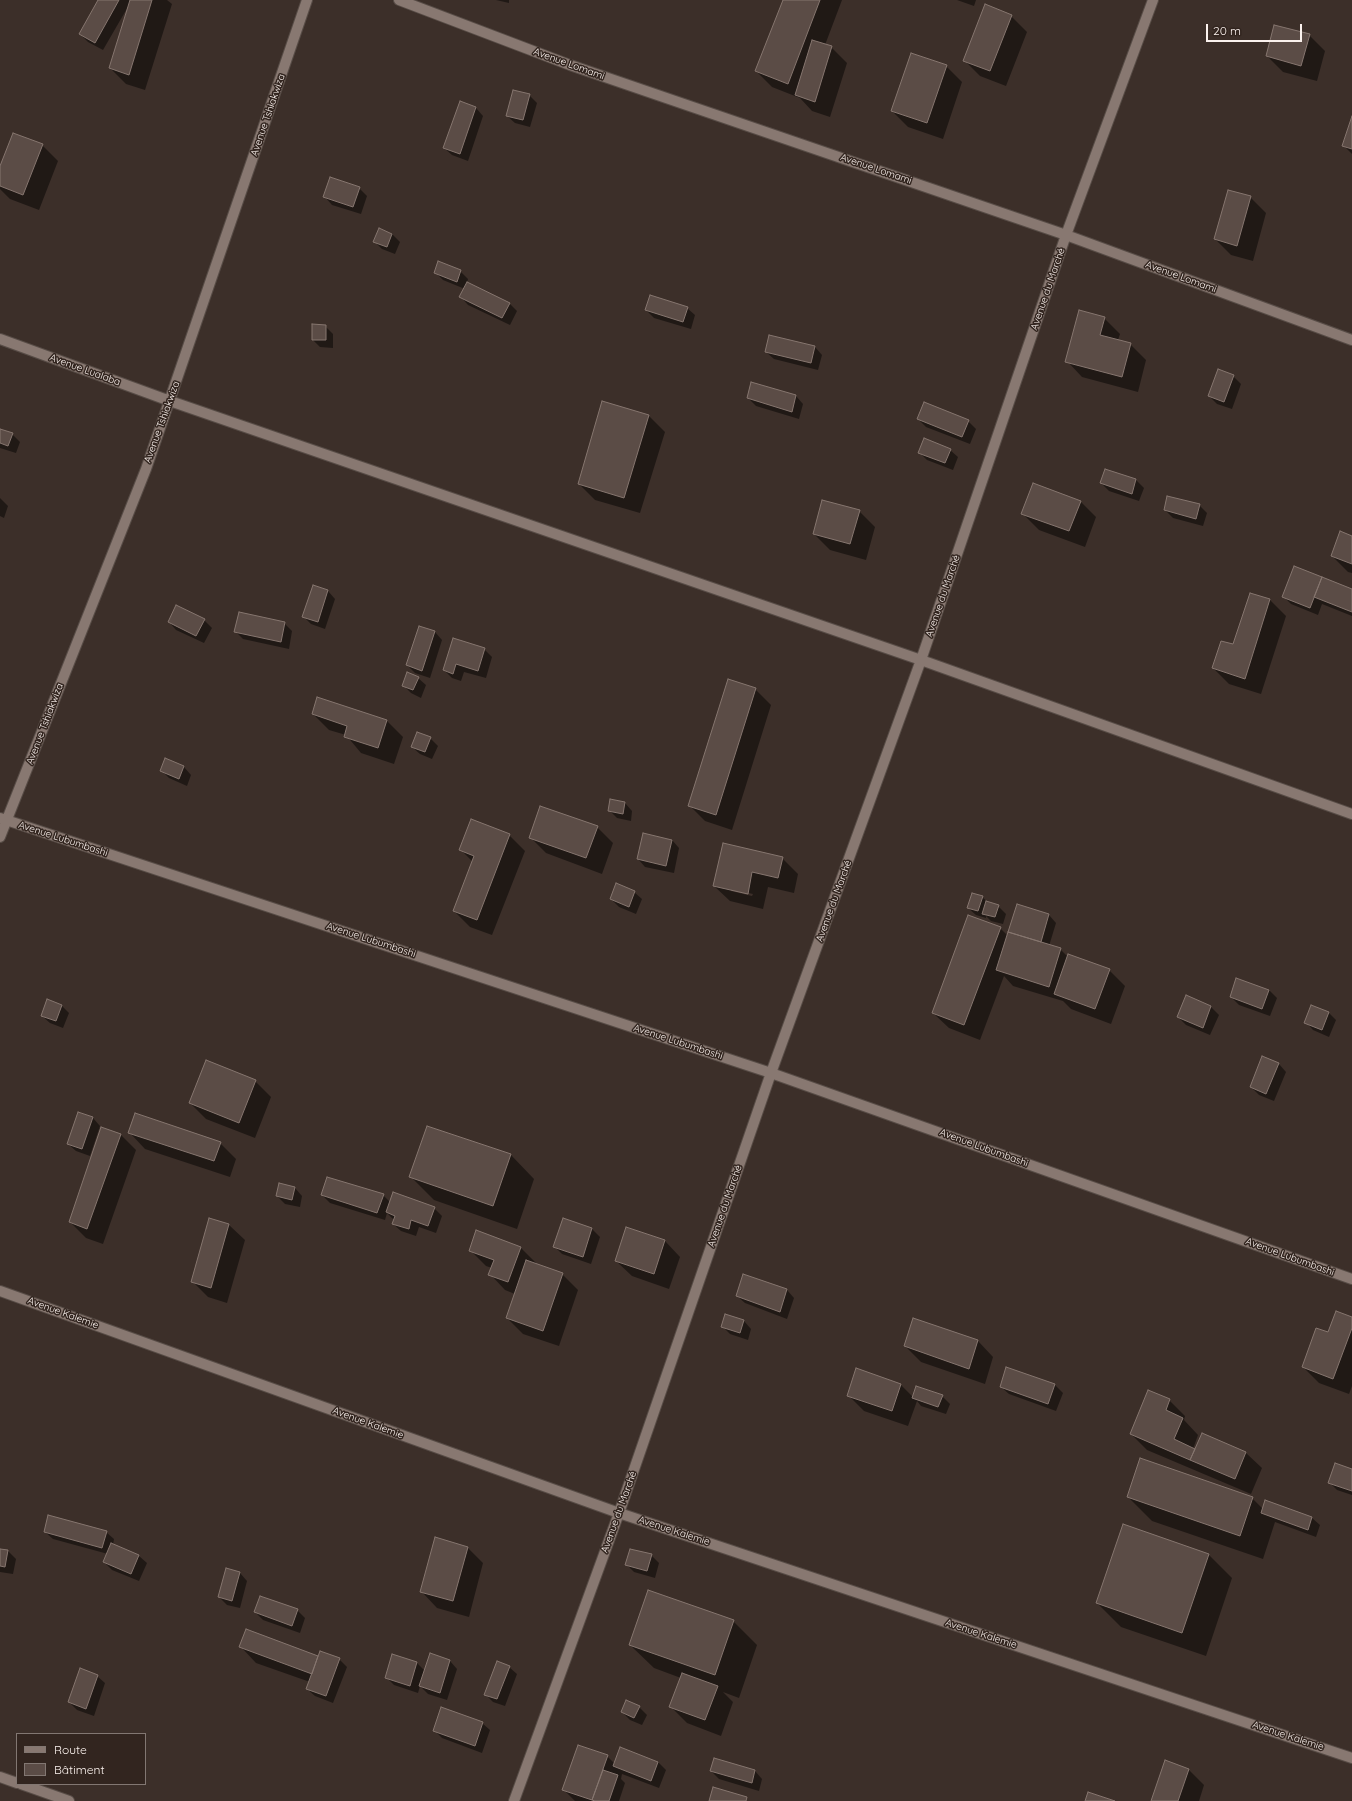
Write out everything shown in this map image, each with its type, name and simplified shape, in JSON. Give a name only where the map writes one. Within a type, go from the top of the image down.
[{"type":"street","name":"Avenue Tshiakwiza","points":[[0,837],[4,819],[140,483],[170,401],[307,0]]},
{"type":"street","name":"Avenue Lomami","points":[[399,0],[570,65],[1066,235],[1352,340]]},
{"type":"street","name":"Avenue du Marché","points":[[514,1801],[619,1513],[772,1073],[921,660],[1066,235],[1153,0]]},
{"type":"street","name":"Avenue Lualaba","points":[[0,339],[170,401],[921,660],[1352,814]]},
{"type":"street","name":"Avenue Lubumbashi","points":[[4,819],[772,1073],[1352,1279]]},
{"type":"street","name":"Avenue Kalemie","points":[[0,1291],[619,1513],[1352,1758]]},
{"type":"street","points":[[0,1777],[16,1783]]},
{"type":"street","points":[[24,1785],[69,1801]]},
{"type":"building","points":[[98,0],[119,0],[95,43],[79,34]]},
{"type":"building","points":[[130,0],[152,0],[129,75],[109,68]]},
{"type":"building","points":[[783,0],[820,0],[788,84],[755,71]]},
{"type":"building","points":[[985,4],[1012,15],[990,71],[963,61]]},
{"type":"building","points":[[1274,25],[1310,34],[1301,66],[1266,56]]},
{"type":"building","points":[[812,40],[832,46],[815,102],[795,95]]},
{"type":"building","points":[[911,53],[947,65],[927,123],[891,111]]},
{"type":"building","points":[[513,90],[530,94],[523,120],[506,116]]},
{"type":"building","points":[[460,101],[476,107],[460,154],[443,148]]},
{"type":"building","points":[[1352,116],[1352,149],[1342,146]]},
{"type":"building","points":[[13,133],[43,144],[23,195],[0,186],[0,166]]},
{"type":"building","points":[[330,177],[360,187],[353,207],[323,197]]},
{"type":"building","points":[[1228,190],[1251,196],[1237,246],[1214,239]]},
{"type":"building","points":[[379,228],[392,234],[387,247],[373,242]]},
{"type":"building","points":[[438,261],[461,270],[457,282],[434,273]]},
{"type":"building","points":[[467,282],[510,303],[502,318],[459,297]]},
{"type":"building","points":[[650,295],[688,307],[683,322],[645,310]]},
{"type":"building","points":[[1079,310],[1105,317],[1100,335],[1131,343],[1122,377],[1065,362]]},
{"type":"building","points":[[312,324],[326,325],[326,340],[312,340]]},
{"type":"building","points":[[769,335],[815,346],[811,363],[765,352]]},
{"type":"building","points":[[1218,369],[1234,375],[1224,402],[1208,396]]},
{"type":"building","points":[[751,382],[796,395],[792,412],[747,398]]},
{"type":"building","points":[[602,401],[649,415],[624,498],[578,484]]},
{"type":"building","points":[[924,402],[969,420],[962,437],[917,419]]},
{"type":"building","points":[[0,429],[13,433],[8,446],[0,443]]},
{"type":"building","points":[[924,438],[951,449],[945,463],[918,453]]},
{"type":"building","points":[[1105,469],[1136,479],[1132,494],[1100,483]]},
{"type":"building","points":[[1033,483],[1081,501],[1069,531],[1021,514]]},
{"type":"building","points":[[1167,496],[1200,504],[1196,519],[1164,510]]},
{"type":"building","points":[[822,500],[860,510],[850,544],[813,534]]},
{"type":"building","points":[[1340,531],[1352,536],[1352,564],[1331,556]]},
{"type":"building","points":[[1294,566],[1322,577],[1310,608],[1282,597]]},
{"type":"building","points":[[1322,577],[1352,589],[1352,612],[1314,597]]},
{"type":"building","points":[[313,585],[328,590],[318,622],[302,617]]},
{"type":"building","points":[[1250,593],[1270,599],[1245,679],[1212,668],[1221,641],[1233,644]]},
{"type":"building","points":[[176,605],[205,619],[196,636],[168,622]]},
{"type":"building","points":[[239,612],[285,622],[281,642],[234,632]]},
{"type":"building","points":[[419,626],[435,631],[422,671],[406,665]]},
{"type":"building","points":[[453,638],[485,648],[478,671],[456,664],[453,674],[443,670]]},
{"type":"building","points":[[407,672],[419,677],[413,690],[402,686]]},
{"type":"building","points":[[728,679],[756,688],[716,815],[688,806]]},
{"type":"building","points":[[317,697],[387,720],[378,748],[344,737],[347,726],[312,714]]},
{"type":"building","points":[[417,732],[431,737],[425,752],[411,747]]},
{"type":"building","points":[[165,758],[184,766],[179,779],[160,771]]},
{"type":"building","points":[[610,799],[625,802],[623,814],[608,811]]},
{"type":"building","points":[[540,806],[598,826],[586,858],[529,838]]},
{"type":"building","points":[[471,819],[510,834],[477,920],[453,911],[474,856],[459,850]]},
{"type":"building","points":[[643,833],[672,840],[666,866],[637,859]]},
{"type":"building","points":[[723,843],[783,857],[778,878],[752,872],[748,894],[713,886]]},
{"type":"building","points":[[616,883],[635,891],[629,907],[610,899]]},
{"type":"building","points":[[972,893],[983,896],[978,911],[967,908]]},
{"type":"building","points":[[986,901],[999,905],[995,917],[982,914]]},
{"type":"building","points":[[1017,904],[1049,914],[1041,942],[1008,932]]},
{"type":"building","points":[[968,915],[1001,927],[964,1025],[932,1013]]},
{"type":"building","points":[[1008,932],[1061,948],[1049,987],[996,970]]},
{"type":"building","points":[[1068,954],[1110,969],[1095,1009],[1054,994]]},
{"type":"building","points":[[1236,978],[1269,990],[1262,1009],[1230,997]]},
{"type":"building","points":[[1186,995],[1211,1006],[1203,1028],[1177,1017]]},
{"type":"building","points":[[47,999],[62,1005],[56,1021],[41,1016]]},
{"type":"building","points":[[1311,1005],[1329,1012],[1322,1030],[1304,1023]]},
{"type":"building","points":[[1262,1056],[1279,1063],[1266,1094],[1250,1087]]},
{"type":"building","points":[[206,1060],[256,1080],[239,1123],[189,1103]]},
{"type":"building","points":[[78,1112],[93,1117],[82,1149],[67,1144]]},
{"type":"building","points":[[135,1113],[221,1142],[214,1161],[128,1133]]},
{"type":"building","points":[[427,1126],[511,1154],[493,1206],[409,1177]]},
{"type":"building","points":[[101,1127],[121,1134],[87,1229],[69,1222]]},
{"type":"building","points":[[327,1177],[384,1194],[377,1213],[321,1195]]},
{"type":"building","points":[[279,1183],[295,1187],[292,1200],[276,1196]]},
{"type":"building","points":[[393,1192],[435,1207],[428,1226],[411,1220],[409,1229],[392,1224],[395,1216],[386,1212]]},
{"type":"building","points":[[209,1218],[229,1224],[211,1288],[191,1282]]},
{"type":"building","points":[[563,1218],[592,1228],[583,1257],[553,1247]]},
{"type":"building","points":[[626,1227],[665,1240],[654,1274],[615,1261]]},
{"type":"building","points":[[476,1230],[521,1247],[508,1282],[488,1275],[494,1260],[469,1251]]},
{"type":"building","points":[[526,1260],[563,1273],[543,1331],[506,1318]]},
{"type":"building","points":[[743,1274],[787,1289],[780,1312],[736,1296]]},
{"type":"building","points":[[1336,1311],[1352,1317],[1352,1328],[1333,1379],[1302,1367],[1316,1328],[1328,1332]]},
{"type":"building","points":[[725,1314],[744,1320],[740,1333],[721,1327]]},
{"type":"building","points":[[913,1318],[978,1340],[969,1369],[904,1346]]},
{"type":"building","points":[[1006,1367],[1055,1384],[1048,1404],[1000,1387]]},
{"type":"building","points":[[856,1368],[901,1384],[892,1411],[847,1396]]},
{"type":"building","points":[[916,1386],[943,1395],[938,1407],[912,1398]]},
{"type":"building","points":[[1148,1390],[1170,1399],[1166,1410],[1183,1418],[1174,1439],[1195,1449],[1190,1460],[1130,1434]]},
{"type":"building","points":[[1202,1433],[1246,1452],[1235,1479],[1190,1460]]},
{"type":"building","points":[[1140,1458],[1253,1497],[1240,1536],[1127,1497]]},
{"type":"building","points":[[1335,1463],[1352,1469],[1352,1491],[1328,1483]]},
{"type":"building","points":[[1265,1500],[1312,1517],[1308,1530],[1261,1513]]},
{"type":"building","points":[[48,1515],[107,1531],[102,1548],[44,1532]]},
{"type":"building","points":[[1123,1524],[1209,1554],[1182,1633],[1096,1603]]},
{"type":"building","points":[[435,1537],[468,1547],[453,1601],[420,1592]]},
{"type":"building","points":[[111,1543],[139,1555],[131,1574],[103,1562]]},
{"type":"building","points":[[0,1549],[8,1550],[5,1567],[0,1566]]},
{"type":"building","points":[[630,1549],[652,1554],[647,1571],[625,1565]]},
{"type":"building","points":[[226,1568],[240,1572],[232,1601],[218,1597]]},
{"type":"building","points":[[648,1590],[734,1620],[715,1675],[629,1645]]},
{"type":"building","points":[[260,1596],[298,1609],[292,1626],[254,1612]]},
{"type":"building","points":[[246,1629],[318,1656],[312,1674],[239,1647]]},
{"type":"building","points":[[320,1651],[340,1658],[326,1696],[306,1689]]},
{"type":"building","points":[[430,1653],[450,1660],[440,1693],[419,1686]]},
{"type":"building","points":[[392,1654],[417,1662],[410,1686],[385,1678]]},
{"type":"building","points":[[497,1661],[510,1666],[497,1699],[484,1695]]},
{"type":"building","points":[[80,1668],[98,1675],[86,1709],[68,1702]]},
{"type":"building","points":[[682,1673],[718,1686],[705,1720],[669,1707]]},
{"type":"building","points":[[626,1700],[640,1706],[634,1718],[621,1712]]},
{"type":"building","points":[[441,1707],[483,1722],[475,1746],[433,1731]]},
{"type":"building","points":[[578,1745],[608,1755],[592,1800],[562,1790]]},
{"type":"building","points":[[620,1747],[658,1762],[651,1781],[613,1766]]},
{"type":"building","points":[[714,1758],[755,1770],[752,1783],[710,1771]]},
{"type":"building","points":[[1165,1760],[1189,1769],[1178,1801],[1151,1801]]},
{"type":"building","points":[[603,1770],[618,1775],[609,1801],[595,1801],[592,1800]]},
{"type":"building","points":[[713,1787],[747,1797],[746,1801],[709,1801]]},
{"type":"building","points":[[1088,1792],[1115,1801],[1085,1801]]}]
